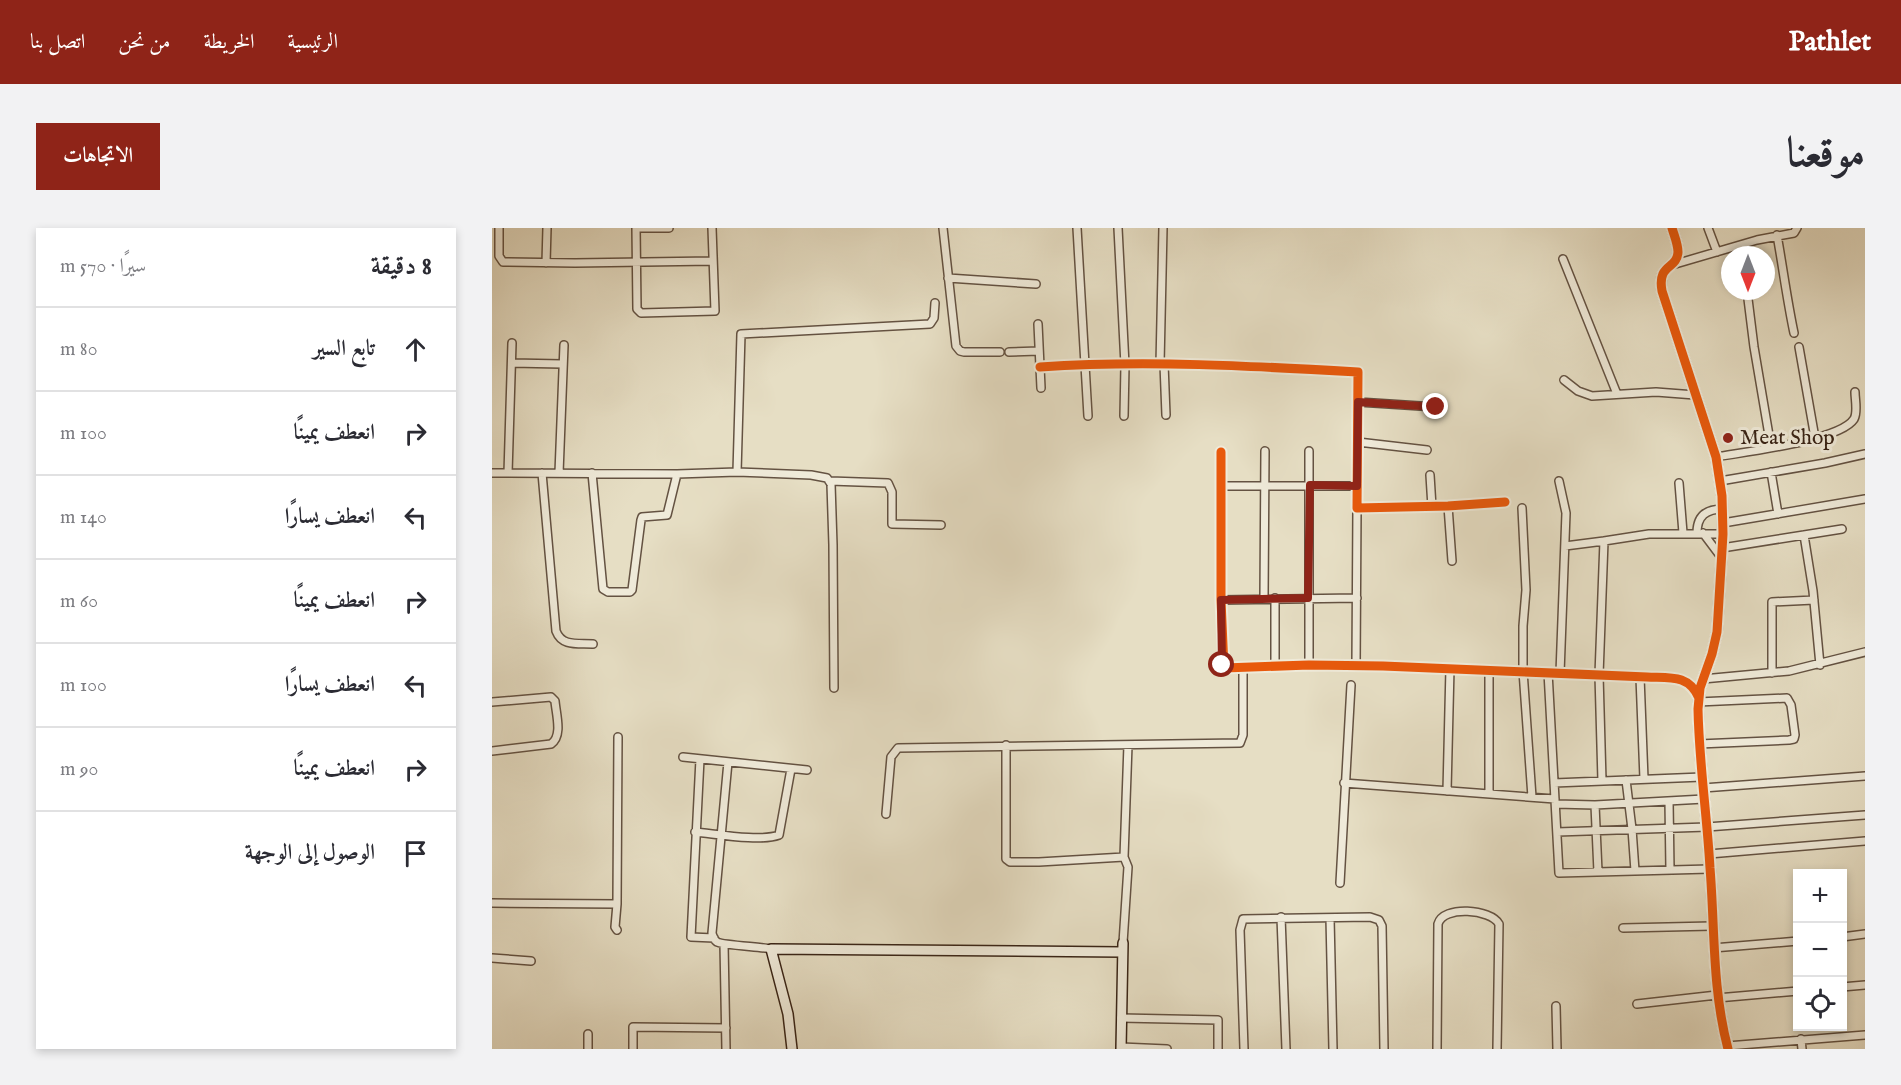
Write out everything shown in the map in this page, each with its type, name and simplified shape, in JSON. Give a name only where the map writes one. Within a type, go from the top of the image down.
[{"type":"street","points":[[500,228],[499,256],[503,262],[713,261]]},
{"type":"street","points":[[546,263],[547,228]]},
{"type":"street","points":[[669,228],[636,228],[637,309],[639,313],[713,312],[716,309],[712,228]]},
{"type":"street","points":[[944,228],[957,349],[964,352],[1000,352]]},
{"type":"street","points":[[1077,228],[1088,416]]},
{"type":"street","points":[[1118,228],[1125,365],[1124,416]]},
{"type":"street","points":[[1163,228],[1162,364],[1166,415]]},
{"type":"street","points":[[1672,228],[1678,253],[1660,277],[1662,291],[1716,457],[1723,509],[1717,632],[1698,700],[1717,997],[1727,1048],[1865,1035]]},
{"type":"street","points":[[1708,228],[1718,252]]},
{"type":"street","points":[[1738,246],[1777,235],[1794,233],[1797,228]]},
{"type":"street","points":[[1777,235],[1785,276],[1785,293],[1794,333]]},
{"type":"street","points":[[1669,266],[1721,251]]},
{"type":"street","points":[[1563,259],[1617,394]]},
{"type":"street","points":[[948,278],[1036,284]]},
{"type":"street","points":[[1747,300],[1772,447]]},
{"type":"street","points":[[737,472],[741,334],[926,325],[930,324],[934,318],[935,303]]},
{"type":"street","points":[[1038,324],[1041,388]]},
{"type":"street","points":[[508,473],[512,343]]},
{"type":"street","points":[[559,473],[564,345]]},
{"type":"street","points":[[1799,347],[1815,438]]},
{"type":"street","points":[[1009,352],[1039,351]]},
{"type":"street","points":[[512,363],[562,364]]},
{"type":"street","points":[[1040,367],[1085,364],[1162,364],[1358,372],[1356,665]]},
{"type":"street","points":[[1564,380],[1578,391],[1588,395],[1656,392],[1695,394]]},
{"type":"street","points":[[1716,457],[1815,438],[1845,427],[1856,415],[1855,392]]},
{"type":"street","points":[[1358,402],[1436,407]]},
{"type":"street","points":[[1358,442],[1427,450]]},
{"type":"street","points":[[1264,598],[1265,451]]},
{"type":"street","points":[[1309,665],[1310,451]]},
{"type":"street","points":[[1221,452],[1222,665],[1226,668],[1356,665],[1640,677],[1684,680],[1693,686],[1698,700]]},
{"type":"street","points":[[1720,481],[1865,454]]},
{"type":"street","points":[[492,473],[737,472],[819,476],[830,481],[888,483],[892,492],[892,524],[940,525]]},
{"type":"street","points":[[1771,472],[1778,514]]},
{"type":"street","points":[[542,473],[558,638],[567,643],[593,644]]},
{"type":"street","points":[[592,473],[603,589],[608,592],[632,590],[642,517],[667,515],[677,474]]},
{"type":"street","points":[[1431,475],[1432,507]]},
{"type":"street","points":[[830,481],[834,688]]},
{"type":"street","points":[[1559,481],[1566,513],[1560,673]]},
{"type":"street","points":[[1679,483],[1683,533]]},
{"type":"street","points":[[1221,486],[1357,486]]},
{"type":"street","points":[[1723,523],[1865,499]]},
{"type":"street","points":[[1357,508],[1432,507],[1505,502]]},
{"type":"street","points":[[1448,506],[1452,561]]},
{"type":"street","points":[[1522,508],[1526,590],[1523,671],[1532,797]]},
{"type":"street","points":[[1721,553],[1700,533],[1698,522],[1702,515],[1712,510],[1723,509]]},
{"type":"street","points":[[1721,553],[1842,529]]},
{"type":"street","points":[[1565,546],[1639,535],[1723,534]]},
{"type":"street","points":[[1804,535],[1814,600],[1820,665]]},
{"type":"street","points":[[1602,781],[1599,675],[1604,541]]},
{"type":"street","points":[[1275,598],[1275,666]]},
{"type":"street","points":[[1221,600],[1357,598]]},
{"type":"street","points":[[1772,673],[1772,602],[1814,600]]},
{"type":"street","points":[[1703,679],[1772,673],[1820,665],[1864,654]]},
{"type":"street","points":[[886,814],[891,757],[898,748],[1240,743],[1243,735],[1243,668]]},
{"type":"street","points":[[1447,791],[1450,668]]},
{"type":"street","points":[[1489,669],[1489,794]]},
{"type":"street","points":[[1548,672],[1560,873],[1710,869]]},
{"type":"street","points":[[1640,677],[1644,779]]},
{"type":"street","points":[[1340,883],[1351,685]]},
{"type":"street","points":[[492,702],[551,697],[555,701],[558,734],[555,742],[548,745],[492,751]]},
{"type":"street","points":[[1698,700],[1787,698],[1791,705],[1795,735],[1790,740],[1700,744]]},
{"type":"street","points":[[616,930],[618,737]]},
{"type":"street","points":[[1006,745],[1006,859],[1010,862],[1039,862],[1124,857]]},
{"type":"street","points":[[1128,746],[1124,857],[1128,867],[1122,948],[1121,1048],[1167,1049]]},
{"type":"street","points":[[683,757],[807,770]]},
{"type":"street","points":[[700,759],[691,936],[714,938],[724,944],[771,949],[1122,948]]},
{"type":"street","points":[[714,938],[712,933],[728,762]]},
{"type":"street","points":[[695,832],[747,837],[779,835],[791,769]]},
{"type":"street","points":[[1703,788],[1865,776]]},
{"type":"street","points":[[1554,783],[1702,777]]},
{"type":"street","points":[[1626,780],[1635,871]]},
{"type":"street","points":[[1344,783],[1595,804],[1704,799]]},
{"type":"street","points":[[1669,801],[1670,870]]},
{"type":"street","points":[[1595,804],[1598,872]]},
{"type":"street","points":[[1557,832],[1707,827],[1865,815]]},
{"type":"street","points":[[1709,854],[1865,841]]},
{"type":"street","points":[[492,903],[617,904]]},
{"type":"street","points":[[1437,1049],[1438,920],[1444,915],[1457,912],[1488,915],[1497,920],[1497,1049]]},
{"type":"street","points":[[1244,1049],[1242,921],[1246,918],[1370,917],[1379,920],[1381,924],[1384,1049]]},
{"type":"street","points":[[1281,918],[1286,1049]]},
{"type":"street","points":[[1330,918],[1333,1049]]},
{"type":"street","points":[[1623,928],[1712,926]]},
{"type":"street","points":[[1847,936],[1865,934]]},
{"type":"street","points":[[1713,948],[1793,941]]},
{"type":"street","points":[[724,944],[726,1049]]},
{"type":"street","points":[[771,949],[788,1014],[792,1049]]},
{"type":"street","points":[[492,958],[531,961]]},
{"type":"street","points":[[1847,987],[1865,986]]},
{"type":"street","points":[[1637,1004],[1793,992]]},
{"type":"street","points":[[1556,1006],[1557,1049]]},
{"type":"street","points":[[1121,1018],[1218,1020],[1218,1049]]},
{"type":"street","points":[[633,1049],[633,1027],[726,1028]]},
{"type":"street","points":[[588,1034],[588,1049]]},
{"type":"street","points":[[1802,1040],[1802,1049]]},
{"type":"cycle path","points":[[1672,228],[1678,252],[1677,258],[1662,276],[1662,291],[1716,457],[1722,496],[1723,534],[1717,632],[1700,688],[1698,709],[1719,1004],[1728,1049]]},
{"type":"cycle path","points":[[1040,367],[1159,364],[1358,372],[1357,508],[1505,502]]},
{"type":"cycle path","points":[[1221,452],[1221,600],[1224,668],[1309,665],[1383,666],[1670,678],[1690,685],[1699,698]]},
{"type":"place","name":"Meat Shop","points":[[1728,438]]},
{"type":"route","points":[[1222,665],[1221,600],[1308,598],[1310,485],[1357,486],[1358,402],[1436,407]]}]
